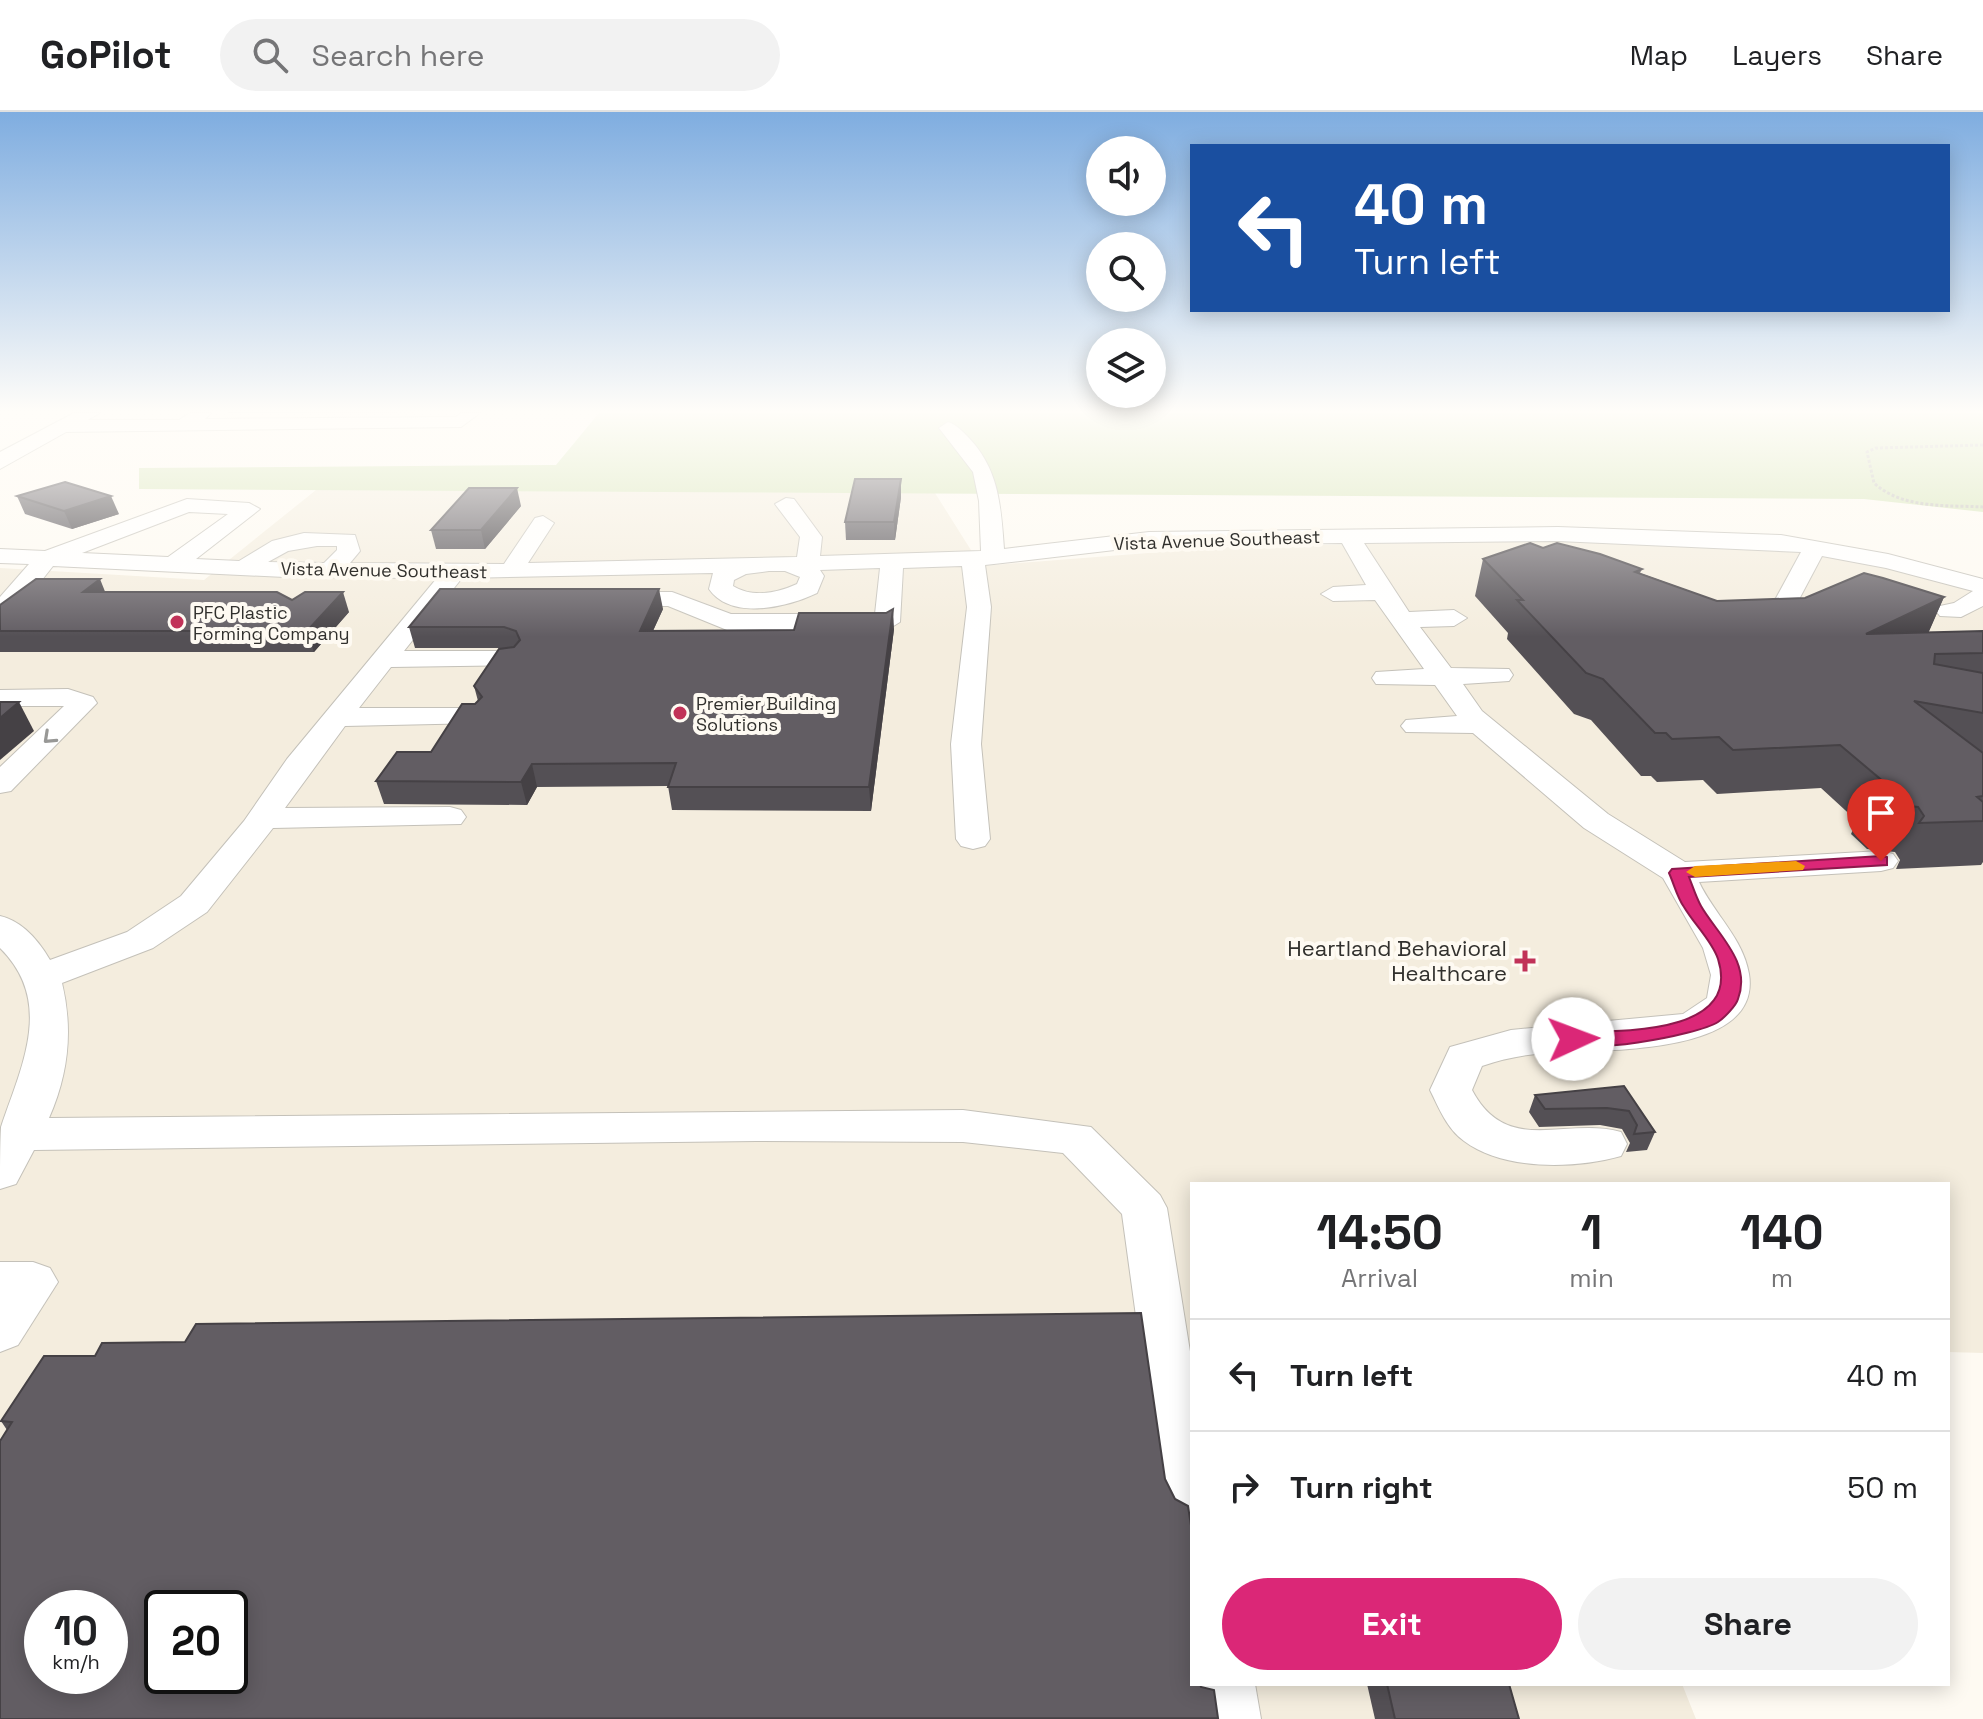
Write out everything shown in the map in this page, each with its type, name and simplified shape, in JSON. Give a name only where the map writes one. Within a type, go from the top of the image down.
[{"type":"street","points":[[973,839],[966,744],[989,488]]},
{"type":"street","points":[[786,504],[811,537],[808,562]]},
{"type":"street","points":[[0,609],[14,599],[46,559],[187,505],[249,509],[182,566],[162,592]]},
{"type":"street","points":[[511,571],[543,523]]},
{"type":"street","points":[[14,534],[79,546]]},
{"type":"street","points":[[1494,534],[1507,548],[1533,561]]},
{"type":"street","name":"Vista Avenue Southeast","points":[[0,556],[244,568],[449,590],[511,571],[983,558],[1085,546],[1494,534],[1648,536],[1758,540],[1815,547],[1983,586]]},
{"type":"street","points":[[1579,554],[1578,549],[1586,544],[1657,549],[1648,536]]},
{"type":"street","points":[[1350,538],[1382,592],[1472,717],[1596,821],[1678,873],[1691,905],[1727,956],[1731,978],[1729,999],[1711,1017],[1677,1029],[1618,1038],[1486,1047],[1465,1057],[1451,1090],[1458,1110],[1494,1140],[1518,1148],[1605,1144]]},
{"type":"street","points":[[244,568],[270,548],[297,540],[347,540],[349,551],[320,578]]},
{"type":"street","points":[[1722,622],[1778,617],[1815,547]]},
{"type":"street","points":[[582,599],[672,599],[727,622],[887,622],[892,561]]},
{"type":"street","points":[[41,977],[114,952],[171,922],[202,896],[337,717],[384,659],[449,590]]},
{"type":"street","points":[[1333,594],[1382,592]]},
{"type":"street","points":[[1949,611],[1961,609],[1983,595]]},
{"type":"street","points":[[1402,620],[1454,618]]},
{"type":"street","points":[[384,659],[509,659]]},
{"type":"street","points":[[1386,678],[1499,675]]},
{"type":"street","points":[[0,698],[68,697],[83,703],[0,784]]},
{"type":"street","points":[[337,717],[471,717]]},
{"type":"street","points":[[1416,726],[1483,724]]},
{"type":"street","points":[[263,818],[450,817]]},
{"type":"street","points":[[1678,873],[1881,861]]},
{"type":"street","points":[[0,927],[24,948],[41,977],[49,1013],[50,1039],[37,1100],[0,1172]]},
{"type":"street","points":[[22,1134],[757,1125],[963,1126],[1075,1138],[1144,1208],[1168,1378],[1190,1502]]},
{"type":"street","points":[[0,1282],[33,1282],[0,1330]]},
{"type":"street","points":[[1223,1686],[1229,1719]]},
{"type":"path","points":[[1881,488],[1886,493],[1921,502],[1983,507]]},
{"type":"shaded area","points":[[316,490],[935,493],[981,566],[1225,547],[1575,540],[1794,547],[1983,589],[1983,1353],[1950,1352],[1950,1182],[1190,1182],[1190,1686],[1683,1686],[1696,1719],[0,1719],[0,568],[204,580]]},
{"type":"green space","points":[[1983,488],[1983,512],[1864,499],[139,489]]},
{"type":"building","points":[[44,488],[85,488],[111,496],[64,511],[17,496]]},
{"type":"building","points":[[469,488],[517,488],[481,530],[431,530]]},
{"type":"building","points":[[853,488],[900,488],[894,522],[845,522]]},
{"type":"building","points":[[1530,543],[1543,548],[1557,543],[1600,554],[1642,569],[1635,572],[1717,601],[1805,598],[1864,573],[1944,597],[1866,634],[1983,631],[1983,653],[1935,654],[1934,664],[1983,673],[1983,713],[1914,701],[1983,753],[1983,796],[1977,797],[1983,802],[1983,821],[1919,823],[1924,816],[1918,807],[1889,804],[1872,789],[1891,788],[1840,745],[1733,750],[1719,737],[1672,739],[1666,733],[1655,733],[1603,679],[1586,673],[1483,559]]},
{"type":"building","points":[[36,579],[100,579],[83,592],[277,592],[292,600],[305,592],[343,592],[307,631],[0,631],[0,605]]},
{"type":"building","name":"Premier Building Solutions","points":[[440,589],[659,589],[640,631],[794,630],[799,613],[886,613],[893,609],[869,787],[668,787],[676,763],[532,764],[521,782],[376,781],[397,752],[431,752],[462,704],[475,704],[482,697],[474,686],[499,649],[514,647],[520,640],[516,631],[504,627],[409,627]]},
{"type":"building","points":[[0,702],[19,702],[0,718]]},
{"type":"building","points":[[1624,1086],[1655,1132],[1634,1134],[1637,1125],[1629,1111],[1607,1108],[1545,1109],[1535,1095]]},
{"type":"building","points":[[1141,1313],[1165,1479],[1175,1499],[1188,1506],[1190,1519],[1190,1686],[1214,1690],[1218,1718],[0,1719],[0,1441],[12,1422],[1,1421],[44,1356],[95,1356],[102,1343],[185,1342],[196,1324]]},
{"type":"building","points":[[1387,1686],[1510,1686],[1519,1719],[1395,1719]]},
{"type":"slow traffic","points":[[1695,872],[1796,866]]},
{"type":"place","name":"PFC Plastic Forming Company","points":[[177,622]]},
{"type":"place","name":"Premier Building Solutions","points":[[680,713]]},
{"type":"place","name":"Heartland Behavioral Healthcare","points":[[1525,961]]},
{"type":"route","points":[[1573,1039],[1618,1038],[1677,1029],[1711,1017],[1729,999],[1731,978],[1727,956],[1691,905],[1678,873],[1881,861]]}]
